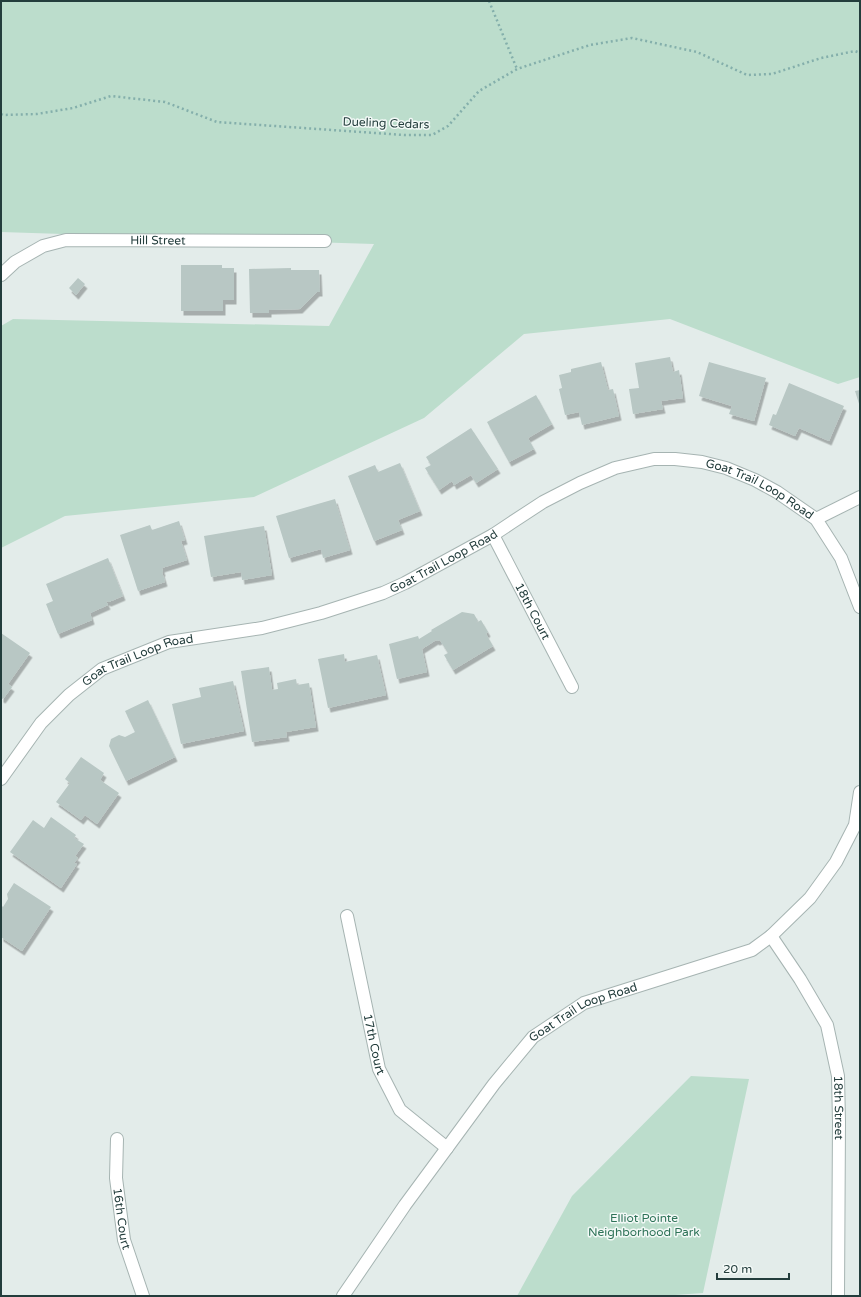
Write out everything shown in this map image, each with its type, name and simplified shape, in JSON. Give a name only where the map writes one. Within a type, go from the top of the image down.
[{"type":"street","name":"Hill Street","points":[[1,275],[15,262],[43,246],[66,240],[325,241]]},
{"type":"street","name":"Goat Trail Loop Road","points":[[1,779],[41,723],[69,695],[102,669],[170,642],[262,628],[357,602],[405,583],[493,535],[543,502],[580,483],[615,468],[654,459],[675,459],[702,462],[726,468],[755,480],[777,492],[816,519],[841,558],[860,607]]},
{"type":"street","points":[[816,519],[860,497]]},
{"type":"street","name":"18th Court","points":[[493,535],[572,687]]},
{"type":"street","name":"Goat Trail Loop Road","points":[[343,1296],[405,1205],[494,1084],[533,1037],[584,1003],[752,950],[771,936],[810,898],[836,862],[855,825],[860,792]]},
{"type":"street","name":"17th Court","points":[[347,916],[379,1069],[400,1110],[447,1148]]},
{"type":"street","name":"18th Street","points":[[771,936],[800,979],[827,1025],[838,1076],[838,1296]]},
{"type":"street","name":"16th Court","points":[[117,1139],[116,1178],[124,1240],[143,1296]]},
{"type":"path","points":[[489,1],[517,69]]},
{"type":"path","name":"Dueling Cedars","points":[[1,114],[37,114],[73,108],[111,96],[165,102],[217,122],[404,135],[432,135],[448,126],[479,91],[517,69],[590,45],[632,38],[697,52],[747,75],[772,74],[821,58],[855,51],[860,53]]},
{"type":"green space","points":[[1,1],[860,1],[860,377],[838,384],[670,319],[524,334],[424,418],[254,497],[65,516],[1,548],[1,326],[13,319],[329,326],[374,244],[1,232]]},
{"type":"green space","name":"Elliot Pointe Neighborhood Park","points":[[691,1076],[749,1079],[703,1293],[661,1296],[517,1296],[572,1196]]},
{"type":"building","points":[[181,265],[222,265],[222,268],[234,268],[234,300],[223,300],[223,311],[181,311]]},
{"type":"building","points":[[291,268],[291,270],[319,270],[320,292],[317,292],[300,309],[269,310],[269,313],[250,313],[249,269]]},
{"type":"building","points":[[78,278],[85,284],[76,295],[69,288]]},
{"type":"building","points":[[670,357],[673,372],[679,370],[683,398],[661,401],[663,409],[633,414],[629,389],[639,388],[635,363]]},
{"type":"building","points":[[601,362],[608,390],[613,389],[619,416],[582,425],[579,412],[565,415],[559,389],[562,388],[559,375],[571,372],[571,369]]},
{"type":"building","points":[[709,362],[766,378],[754,421],[729,414],[732,406],[699,396]]},
{"type":"building","points":[[789,383],[844,406],[829,441],[799,428],[795,436],[769,425],[773,414],[776,415]]},
{"type":"building","points":[[860,390],[860,407],[855,391]]},
{"type":"building","points":[[536,395],[552,424],[528,438],[534,449],[509,462],[487,422]]},
{"type":"building","points":[[471,428],[498,469],[476,483],[471,475],[454,485],[452,481],[439,490],[425,468],[431,465],[426,457]]},
{"type":"building","points":[[400,463],[420,511],[398,520],[402,530],[374,541],[348,476],[375,465],[378,472]]},
{"type":"building","points":[[335,499],[350,550],[323,558],[321,549],[289,558],[276,516]]},
{"type":"building","points":[[179,521],[185,540],[181,541],[187,560],[162,568],[165,582],[138,591],[120,535],[150,525],[152,530]]},
{"type":"building","points":[[264,526],[272,575],[242,580],[241,572],[211,577],[204,536]]},
{"type":"building","points":[[108,558],[123,596],[109,602],[106,601],[108,605],[90,613],[92,620],[58,634],[46,604],[53,601],[46,584]]},
{"type":"building","points":[[462,612],[474,614],[478,621],[476,623],[481,620],[488,632],[486,634],[493,646],[453,670],[444,655],[448,653],[440,640],[436,640],[422,649],[427,672],[397,679],[389,644],[418,636],[419,639],[432,631],[431,630]]},
{"type":"building","points":[[1,633],[30,653],[8,684],[12,687],[3,699],[1,698]]},
{"type":"building","points":[[344,654],[345,662],[377,655],[386,695],[328,708],[318,659]]},
{"type":"building","points":[[269,667],[272,690],[278,689],[277,683],[296,679],[297,685],[309,683],[316,727],[286,732],[287,737],[252,742],[241,671]]},
{"type":"building","points":[[233,681],[244,731],[181,744],[172,704],[201,697],[199,688]]},
{"type":"building","points":[[148,700],[175,757],[126,781],[109,746],[111,739],[119,735],[125,737],[135,732],[125,711]]},
{"type":"building","points":[[81,757],[104,773],[100,780],[119,793],[97,824],[85,815],[81,820],[56,802],[70,783],[65,779]]},
{"type":"building","points":[[51,817],[76,835],[74,838],[84,844],[75,856],[78,858],[74,863],[77,864],[61,888],[10,852],[33,820],[44,828]]},
{"type":"building","points":[[14,883],[51,907],[22,951],[1,937],[1,905],[3,907],[8,899],[7,894]]}]
